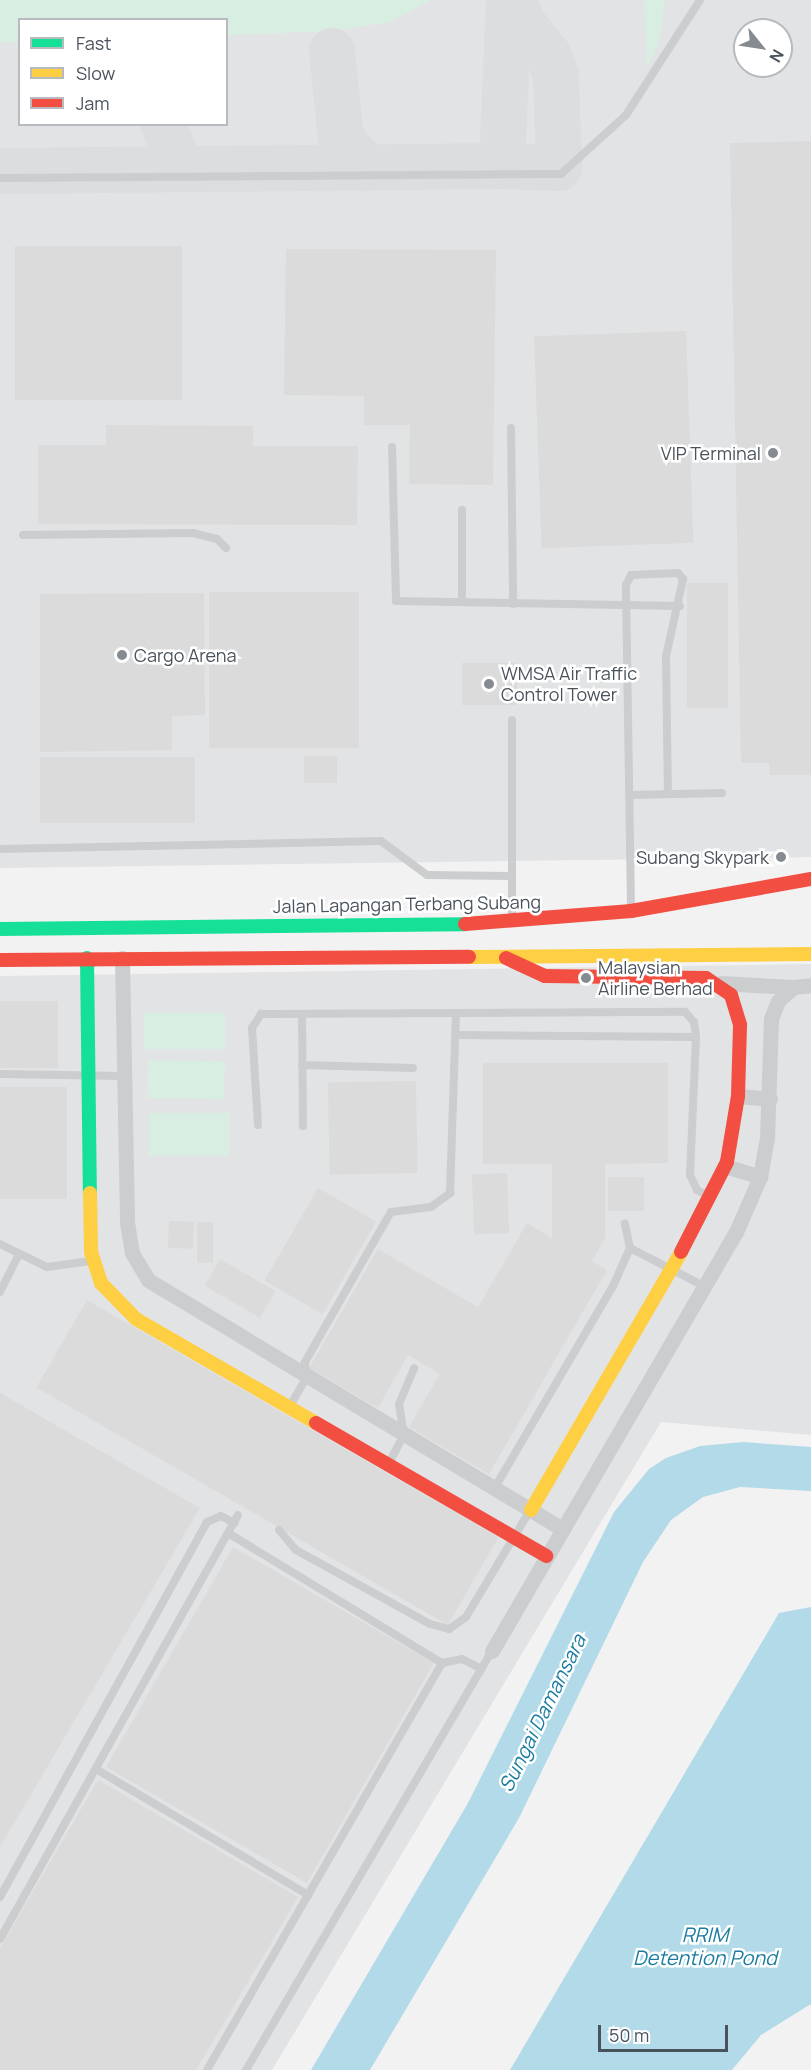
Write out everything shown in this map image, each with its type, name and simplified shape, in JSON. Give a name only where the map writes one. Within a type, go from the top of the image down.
[{"type":"street","name":"Jalan Lapangan Terbang Subang","points":[[0,929],[512,923],[631,911],[811,879]]},
{"type":"street","points":[[0,960],[811,954]]},
{"type":"street","points":[[87,958],[94,1261],[100,1283],[136,1318],[546,1556]]},
{"type":"street","points":[[122,958],[127,1222],[132,1253],[148,1280],[562,1529]]},
{"type":"street","points":[[506,958],[545,976],[706,978],[721,983],[794,987],[811,985]]},
{"type":"street","points":[[531,1510],[713,1198],[725,1166],[738,1096],[740,1025],[731,995],[721,983]]},
{"type":"street","points":[[492,1651],[706,1287],[760,1177],[770,1099],[771,1019],[778,1001],[794,987]]},
{"type":"street","points":[[738,1096],[770,1099]]},
{"type":"street","points":[[725,1166],[760,1177]]},
{"type":"lane","points":[[0,178],[540,178],[561,174],[626,115],[700,0]]},
{"type":"lane","points":[[511,428],[513,604]]},
{"type":"lane","points":[[392,447],[396,601],[626,607],[680,606]]},
{"type":"lane","points":[[462,510],[462,602]]},
{"type":"lane","points":[[23,535],[193,533],[217,539],[226,548]]},
{"type":"lane","points":[[631,911],[626,607],[631,575],[678,573],[683,579],[680,606],[666,656],[668,794]]},
{"type":"lane","points":[[512,720],[512,923]]},
{"type":"lane","points":[[630,795],[722,793]]},
{"type":"lane","points":[[0,849],[381,841],[427,874],[512,876]]},
{"type":"lane","points":[[258,1125],[252,1028],[261,1014],[685,1012],[694,1022],[696,1037],[690,1175],[697,1190],[713,1198]]},
{"type":"lane","points":[[290,1406],[307,1377],[305,1362],[391,1212],[431,1207],[450,1193],[456,1013]]},
{"type":"lane","points":[[302,1014],[303,1126]]},
{"type":"lane","points":[[456,1035],[696,1037]]},
{"type":"lane","points":[[302,1065],[413,1068]]},
{"type":"lane","points":[[0,1074],[124,1076]]},
{"type":"lane","points":[[494,1489],[630,1248],[625,1224]]},
{"type":"lane","points":[[0,1244],[19,1254],[60,1268],[94,1261]]},
{"type":"lane","points":[[630,1248],[706,1287]]},
{"type":"lane","points":[[0,1292],[19,1254]]},
{"type":"lane","points":[[388,1464],[404,1436],[399,1404],[414,1368]]},
{"type":"lane","points":[[279,1530],[296,1550],[430,1624],[449,1629],[466,1617],[531,1510]]},
{"type":"lane","points":[[0,1940],[238,1515]]},
{"type":"lane","points":[[0,1897],[207,1522],[221,1516],[234,1523]]},
{"type":"lane","points":[[228,1533],[442,1663],[462,1659],[482,1669]]},
{"type":"lane","points":[[246,2070],[492,1651]]},
{"type":"lane","points":[[207,2070],[442,1663]]},
{"type":"lane","points":[[96,1769],[308,1895]]},
{"type":"shaded area","points":[[0,0],[811,0],[811,857],[0,868]]},
{"type":"shaded area","points":[[811,964],[811,1435],[661,1422],[272,2070],[0,2070],[0,976]]},
{"type":"green space","points":[[0,0],[431,0],[390,22],[334,31],[228,35],[228,18],[18,18],[18,42],[0,42]]},
{"type":"green space","points":[[644,0],[665,0],[659,41],[647,69]]},
{"type":"green space","points":[[144,1013],[225,1013],[225,1049],[144,1049]]},
{"type":"green space","points":[[148,1060],[225,1061],[224,1099],[147,1098]]},
{"type":"green space","points":[[149,1113],[229,1113],[229,1156],[149,1156]]},
{"type":"water","name":"Sungai Damansara","points":[[743,1442],[811,1447],[811,1491],[740,1487],[703,1497],[671,1520],[643,1562],[519,1818],[370,2070],[311,2070],[468,1803],[614,1512],[649,1469],[666,1458],[700,1446]]},
{"type":"water","name":"RRIM Detention Pond","points":[[811,1607],[811,2004],[761,2035],[732,2070],[510,2070],[779,1613]]},
{"type":"building","name":"VIP Terminal","points":[[811,141],[811,775],[770,775],[769,763],[741,763],[730,143]]},
{"type":"building","points":[[15,246],[182,246],[182,400],[15,400]]},
{"type":"building","points":[[286,249],[496,250],[493,485],[409,484],[410,425],[364,425],[364,396],[284,395]]},
{"type":"building","points":[[686,331],[693,543],[541,548],[534,336]]},
{"type":"building","points":[[106,425],[253,426],[253,446],[358,446],[357,525],[38,524],[38,445],[106,445]]},
{"type":"building","points":[[687,583],[728,583],[728,708],[687,708]]},
{"type":"building","points":[[209,592],[359,592],[359,748],[209,748]]},
{"type":"building","name":"Cargo Arena","points":[[204,593],[205,715],[172,716],[172,750],[40,752],[40,594]]},
{"type":"building","name":"WMSA Air Traffic Control Tower","points":[[462,663],[517,663],[517,705],[462,705]]},
{"type":"building","points":[[304,756],[337,756],[337,783],[304,783]]},
{"type":"building","points":[[40,757],[195,757],[195,823],[40,823]]},
{"type":"building","points":[[0,1001],[58,1001],[58,1068],[0,1068]]},
{"type":"building","points":[[483,1063],[668,1063],[668,1163],[605,1164],[605,1238],[592,1261],[607,1270],[489,1474],[409,1427],[440,1374],[408,1355],[378,1408],[309,1368],[378,1249],[478,1307],[527,1223],[552,1238],[552,1164],[483,1164]]},
{"type":"building","points":[[416,1081],[418,1173],[330,1175],[328,1083]]},
{"type":"building","points":[[0,1087],[67,1087],[67,1199],[0,1199]]},
{"type":"building","points":[[507,1173],[509,1233],[474,1234],[472,1174]]},
{"type":"building","points":[[608,1177],[644,1177],[644,1211],[608,1211]]},
{"type":"building","points":[[318,1188],[376,1222],[323,1314],[264,1281]]},
{"type":"building","points":[[169,1221],[194,1222],[193,1249],[168,1248]]},
{"type":"building","points":[[197,1222],[213,1222],[213,1263],[197,1263]]},
{"type":"building","points":[[220,1259],[275,1291],[260,1318],[204,1286]]},
{"type":"building","points":[[87,1300],[498,1538],[448,1625],[36,1387]]},
{"type":"building","points":[[0,1393],[200,1508],[0,1847]]},
{"type":"building","points":[[233,1547],[434,1663],[307,1883],[106,1767]]},
{"type":"building","points":[[98,1780],[298,1897],[196,2070],[0,2070],[0,1948]]},
{"type":"taxiway","points":[[0,171],[502,166],[509,0]]},
{"type":"taxiway","points":[[502,166],[559,168],[556,77],[549,56],[521,21],[514,0]]},
{"type":"taxiway","points":[[332,51],[341,138],[366,168]]},
{"type":"taxiway","points":[[165,126],[175,157],[187,169]]},
{"type":"traffic: fast","points":[[0,929],[465,924]]},
{"type":"traffic: fast","points":[[87,958],[90,1193]]},
{"type":"traffic: slow","points":[[469,957],[811,954]]},
{"type":"traffic: slow","points":[[90,1193],[91,1252],[101,1283],[136,1319],[316,1423]]},
{"type":"traffic: slow","points":[[531,1510],[681,1252]]},
{"type":"traffic: jam","points":[[465,924],[631,911],[811,879]]},
{"type":"traffic: jam","points":[[0,960],[469,957]]},
{"type":"traffic: jam","points":[[506,958],[545,976],[706,978],[731,995],[740,1025],[738,1096],[727,1162],[681,1252]]},
{"type":"traffic: jam","points":[[316,1423],[546,1556]]},
{"type":"place","name":"VIP Terminal","points":[[773,453]]},
{"type":"place","name":"Cargo Arena","points":[[122,655]]},
{"type":"place","name":"WMSA Air Traffic Control Tower","points":[[489,684]]},
{"type":"place","name":"Subang Skypark","points":[[781,857]]},
{"type":"place","name":"Malaysian Airline Berhad","points":[[586,978]]}]
